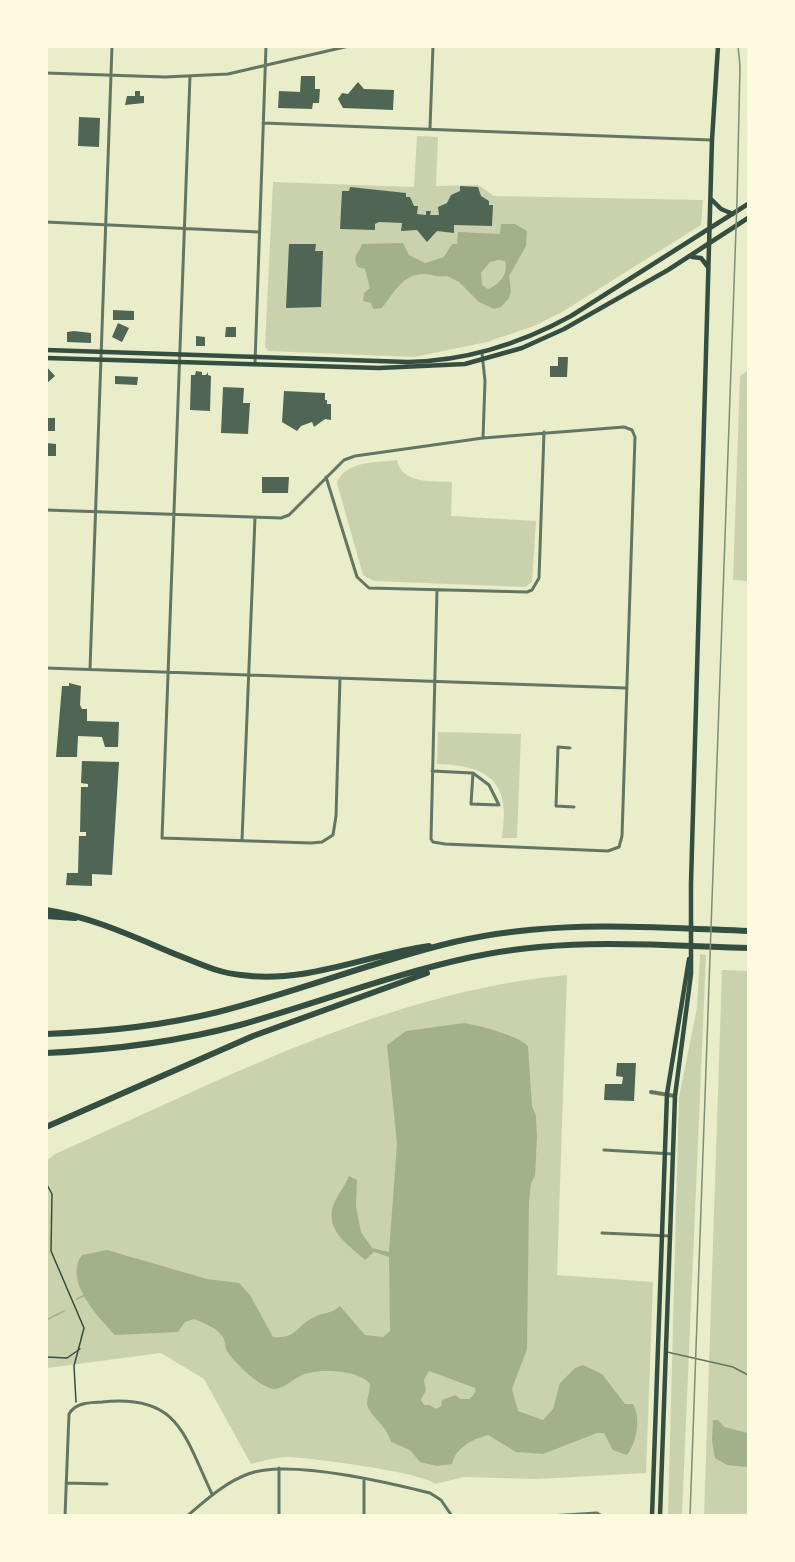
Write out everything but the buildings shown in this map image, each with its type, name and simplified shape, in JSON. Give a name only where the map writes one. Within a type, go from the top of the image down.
[{"type":"highway","points":[[46,910],[79,916],[215,970],[260,977],[313,973],[392,951],[544,928],[665,927],[748,931]]},
{"type":"highway","points":[[46,916],[82,919],[118,931]]},
{"type":"highway","points":[[46,1034],[128,1029],[207,1014],[454,942]]},
{"type":"highway","points":[[46,1053],[148,1044],[210,1032],[471,957],[564,944],[748,948]]},
{"type":"highway","points":[[46,1127],[252,1036],[471,957]]},
{"type":"main road","points":[[660,1515],[675,1096],[690,991],[712,140],[718,46]]},
{"type":"main road","points":[[711,198],[721,209],[733,214]]},
{"type":"main road","points":[[46,350],[428,362],[482,353],[542,332],[748,204]]},
{"type":"main road","points":[[46,358],[410,369],[483,360],[522,348],[564,329],[689,257],[748,219]]},
{"type":"main road","points":[[689,257],[701,258],[709,270]]},
{"type":"main road","points":[[652,1515],[667,1095],[673,1048],[690,957]]},
{"type":"street","points":[[90,669],[112,46]]},
{"type":"street","points":[[255,363],[266,46]]},
{"type":"street","points":[[46,73],[190,76],[265,66],[349,46]]},
{"type":"street","points":[[430,128],[434,46]]},
{"type":"street","points":[[190,76],[182,361],[162,838],[322,842],[333,835],[336,816],[340,678]]},
{"type":"street","points":[[263,123],[712,140]]},
{"type":"street","points":[[46,222],[260,232]]},
{"type":"street","points":[[482,353],[483,438]]},
{"type":"street","points":[[46,510],[255,518],[285,517],[344,459],[355,456],[483,438],[624,427],[634,433],[622,836],[619,847],[608,851],[434,842],[429,834],[437,590]]},
{"type":"street","points":[[326,477],[359,582],[369,588],[519,593],[532,590],[537,584],[540,570],[544,432]]},
{"type":"street","points":[[242,840],[255,518]]},
{"type":"street","points":[[46,668],[626,688]]},
{"type":"street","points":[[570,748],[558,747],[556,806],[574,807]]},
{"type":"street","points":[[432,771],[472,773],[489,785],[499,805],[471,804],[472,773]]},
{"type":"street","points":[[651,1092],[675,1096]]},
{"type":"street","points":[[604,1150],[673,1154]]},
{"type":"street","points":[[602,1233],[670,1236]]},
{"type":"street","points":[[65,1515],[69,1414],[76,1406],[127,1400],[160,1408],[183,1432],[212,1494]]},
{"type":"street","points":[[279,1468],[279,1515]]},
{"type":"street","points":[[187,1515],[212,1494],[250,1473],[279,1468],[298,1469],[430,1493],[441,1500],[452,1515]]},
{"type":"street","points":[[364,1480],[364,1515]]},
{"type":"street","points":[[66,1483],[107,1484]]},
{"type":"street","points":[[549,1515],[597,1513],[602,1515]]},
{"type":"lane","points":[[666,1352],[733,1367],[748,1374]]},
{"type":"path","points":[[46,1183],[52,1191],[50,1246],[84,1328],[74,1366],[76,1406]]},
{"type":"path","points":[[46,1357],[67,1358],[80,1348]]},
{"type":"shaded area","points":[[417,136],[438,137],[436,186],[478,185],[494,196],[703,200],[701,225],[562,312],[534,326],[487,342],[414,357],[269,351],[265,347],[273,182],[414,187]]},
{"type":"shaded area","points":[[501,224],[515,224],[527,231],[526,246],[509,276],[511,291],[509,298],[501,307],[494,309],[479,302],[459,282],[447,276],[423,274],[404,281],[382,308],[373,309],[371,303],[363,301],[364,293],[370,288],[365,269],[358,267],[355,260],[362,244],[403,243],[409,255],[425,263],[444,257],[452,244],[457,244],[458,232],[500,234]],"holes":[[[505,261],[506,270],[499,282],[488,289],[482,285],[481,273],[490,262]]]},
{"type":"shaded area","points":[[748,370],[748,581],[733,580],[740,376]]},
{"type":"shaded area","points":[[397,460],[400,468],[411,477],[419,480],[452,482],[451,516],[536,521],[532,582],[525,587],[374,581],[363,575],[337,483],[347,470],[354,466]]},
{"type":"shaded area","points":[[438,732],[521,734],[517,838],[502,838],[503,804],[500,792],[488,776],[469,768],[437,764]]},
{"type":"shaded area","points":[[700,954],[706,955],[682,1515],[668,1516],[679,1097],[697,1008]]},
{"type":"shaded area","points":[[722,970],[748,971],[748,1515],[704,1516]]},
{"type":"shaded area","points":[[567,975],[557,1275],[653,1282],[646,1473],[536,1479],[464,1477],[435,1484],[426,1479],[389,1470],[319,1460],[283,1457],[251,1464],[204,1379],[161,1353],[47,1368],[46,1161],[55,1154],[242,1070],[369,1020],[434,1000],[500,985]]},
{"type":"shaded area","points":[[464,1023],[507,1035],[528,1046],[532,1106],[536,1116],[537,1137],[535,1176],[531,1183],[529,1202],[527,1349],[512,1389],[518,1411],[543,1420],[553,1409],[560,1383],[575,1368],[583,1365],[602,1374],[625,1404],[633,1404],[637,1416],[637,1430],[627,1455],[613,1450],[604,1433],[597,1433],[543,1454],[516,1452],[488,1435],[461,1448],[452,1464],[437,1466],[420,1462],[410,1450],[391,1442],[386,1431],[368,1408],[370,1384],[356,1375],[336,1371],[307,1373],[285,1386],[269,1388],[240,1367],[226,1349],[223,1337],[209,1326],[194,1319],[185,1322],[178,1332],[115,1335],[85,1298],[77,1276],[77,1265],[82,1255],[107,1250],[207,1279],[239,1283],[250,1295],[273,1337],[292,1334],[314,1317],[340,1306],[365,1335],[383,1337],[390,1331],[389,1257],[374,1252],[365,1260],[340,1237],[331,1215],[334,1203],[349,1176],[357,1180],[356,1206],[361,1232],[372,1248],[389,1252],[397,1144],[387,1045],[406,1031]],"holes":[[[429,1371],[475,1388],[476,1391],[470,1399],[460,1399],[456,1395],[442,1400],[441,1406],[436,1409],[430,1405],[424,1405],[421,1400],[426,1390],[424,1380]]]},
{"type":"shaded area","points":[[713,1420],[718,1420],[724,1427],[748,1433],[748,1467],[727,1465],[715,1458],[712,1441]]},
{"type":"waterway","points":[[77,1299],[85,1295]]},
{"type":"waterway","points":[[46,1320],[64,1311]]},
{"type":"railway","points":[[690,1516],[737,201],[740,66],[738,46]]}]
